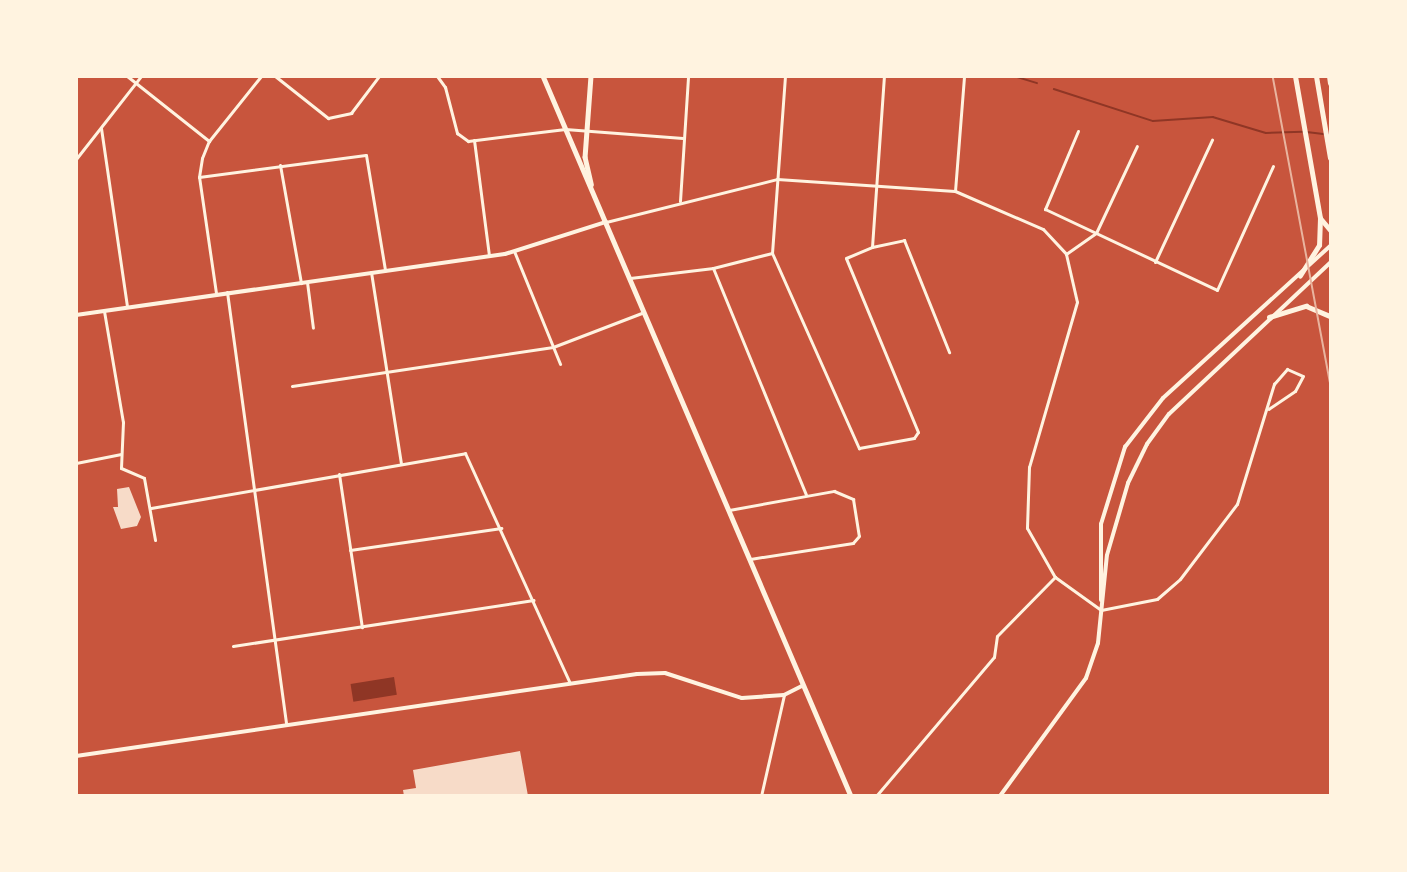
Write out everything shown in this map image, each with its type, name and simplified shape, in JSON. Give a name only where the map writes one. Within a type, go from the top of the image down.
[{"type":"highway","points":[[1296,76],[1320,219],[1319,245],[1300,276]]},
{"type":"highway","points":[[1316,76],[1330,158]]},
{"type":"highway","points":[[1329,76],[1330,83]]},
{"type":"highway","points":[[1320,219],[1330,230]]},
{"type":"highway","points":[[1269,316],[1306,306],[1330,316]]},
{"type":"main road","points":[[543,76],[729,510],[748,560],[851,795]]},
{"type":"main road","points":[[591,76],[586,129],[586,165],[598,206]]},
{"type":"street","points":[[127,76],[209,141]]},
{"type":"street","points":[[76,159],[141,76]]},
{"type":"street","points":[[216,293],[199,177],[209,141],[261,76]]},
{"type":"street","points":[[275,76],[328,118],[351,113],[379,76]]},
{"type":"street","points":[[437,76],[445,87],[457,133],[474,140],[566,129],[683,138]]},
{"type":"street","points":[[680,201],[688,76]]},
{"type":"street","points":[[785,76],[772,253],[855,446],[914,438],[918,432],[846,258],[872,247],[904,240],[949,352]]},
{"type":"street","points":[[872,247],[884,76]]},
{"type":"street","points":[[955,191],[964,76]]},
{"type":"street","points":[[101,128],[127,308]]},
{"type":"street","points":[[1078,130],[1045,209],[1217,290],[1273,166]]},
{"type":"street","points":[[474,140],[489,256]]},
{"type":"street","points":[[1155,262],[1212,140]]},
{"type":"street","points":[[1066,254],[1096,233],[1137,146]]},
{"type":"street","points":[[199,177],[366,155],[385,270]]},
{"type":"street","points":[[280,165],[301,283]]},
{"type":"street","points":[[76,315],[216,293],[489,256],[514,251],[680,201],[777,179],[955,191],[1025,219],[1066,254],[1077,302],[1029,467],[1025,511],[1034,550],[1055,577],[1101,610],[1157,599],[1206,548],[1238,504],[1268,409],[1269,394],[1287,369],[1303,376],[1295,391],[1268,409]]},
{"type":"street","points":[[1101,610],[1101,524],[1125,447],[1163,398],[1300,276],[1330,246]]},
{"type":"street","points":[[514,251],[560,364]]},
{"type":"street","points":[[629,278],[713,268],[772,253]]},
{"type":"street","points":[[1000,795],[1077,696],[1098,643],[1114,527],[1147,444],[1169,414],[1269,316],[1330,263]]},
{"type":"street","points":[[713,268],[806,495]]},
{"type":"street","points":[[371,272],[401,463]]},
{"type":"street","points":[[307,282],[314,328]]},
{"type":"street","points":[[227,292],[287,727]]},
{"type":"street","points":[[104,311],[123,422],[121,454],[124,472],[144,478],[155,540]]},
{"type":"street","points":[[292,386],[553,346],[645,312]]},
{"type":"street","points":[[151,508],[465,453],[570,683]]},
{"type":"street","points":[[76,463],[121,454]]},
{"type":"street","points":[[339,474],[362,627]]},
{"type":"street","points":[[729,510],[834,491],[853,499],[859,536],[844,546],[748,560]]},
{"type":"street","points":[[350,550],[501,528]]},
{"type":"street","points":[[876,795],[994,657],[998,636],[1055,577]]},
{"type":"street","points":[[233,646],[534,600]]},
{"type":"street","points":[[76,756],[287,727],[570,683],[665,673],[731,696],[784,694],[802,686]]},
{"type":"street","points":[[761,795],[784,694]]},
{"type":"shaded area","points":[[394,677],[397,695],[353,702],[351,684]]},
{"type":"building","points":[[129,487],[141,517],[137,526],[121,529],[113,507],[118,507],[117,489]]},
{"type":"building","points":[[520,751],[528,796],[404,796],[403,790],[416,788],[413,770]]},
{"type":"waterway","points":[[1014,76],[1037,83]]},
{"type":"waterway","points":[[1054,89],[1153,121],[1213,117],[1266,133],[1302,132]]},
{"type":"waterway","points":[[1307,132],[1323,134]]},
{"type":"railway","points":[[1273,76],[1330,382]]}]
